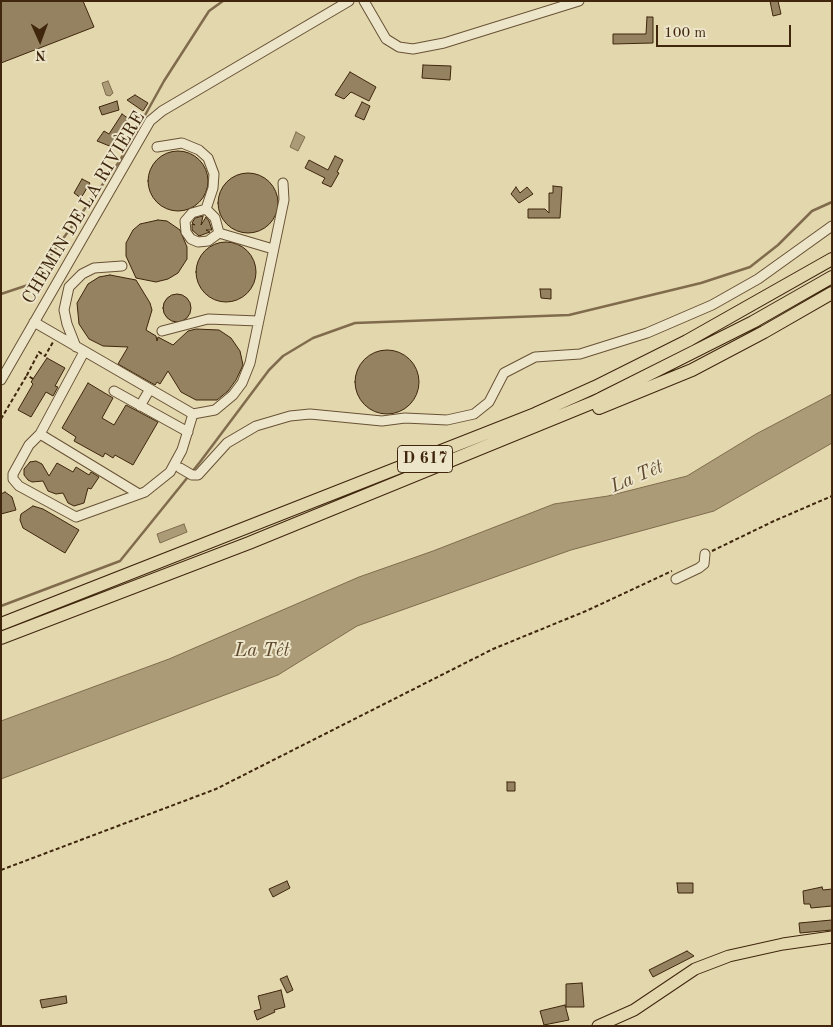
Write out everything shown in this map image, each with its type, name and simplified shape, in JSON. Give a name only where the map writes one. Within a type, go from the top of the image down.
[{"type":"highway","name":"D 617","points":[[1,624],[535,414],[595,388],[687,341],[832,259]]},
{"type":"highway","name":"D 617","points":[[1,638],[487,448],[594,402],[752,322],[832,276]]},
{"type":"highway","points":[[487,448],[612,403],[692,370],[832,293]]},
{"type":"main road","points":[[598,1026],[634,1010],[695,969],[728,956],[783,944],[832,937]]},
{"type":"street","name":"CHEMIN DE LA RIVIÈRE","points":[[1,380],[79,248],[150,121],[162,111],[349,1]]},
{"type":"street","points":[[364,1],[386,39],[399,47],[413,49],[444,43],[579,1]]},
{"type":"street","points":[[157,146],[182,143],[200,150],[208,158],[214,174],[213,188],[206,209]]},
{"type":"street","points":[[34,322],[193,414],[215,410],[233,395],[242,383],[250,363],[284,200],[283,183]]},
{"type":"street","points":[[206,209],[192,213],[185,221],[186,232],[191,239],[198,242],[208,241],[220,233]]},
{"type":"street","points":[[206,209],[215,218],[220,233]]},
{"type":"street","points":[[186,472],[198,475],[227,444],[256,426],[290,416],[310,414],[382,421],[405,418],[447,420],[474,414],[489,402],[504,373],[535,357],[580,354],[602,348],[656,330],[712,305],[758,279],[832,226]]},
{"type":"street","points":[[220,233],[273,250]]},
{"type":"street","points":[[80,349],[67,324],[64,310],[69,287],[82,274],[94,268],[122,266]]},
{"type":"street","points":[[162,331],[208,319],[258,321]]},
{"type":"street","points":[[80,349],[40,434],[29,445],[13,474],[13,479],[19,486],[76,517],[146,492],[170,472],[182,450],[193,414]]},
{"type":"street","points":[[140,406],[150,389]]},
{"type":"street","points":[[114,391],[188,432]]},
{"type":"street","points":[[40,434],[139,494]]},
{"type":"street","points":[[676,580],[704,564],[705,554]]},
{"type":"path","points":[[1,419],[39,352],[45,356],[57,336]]},
{"type":"path","points":[[27,375],[33,379]]},
{"type":"path","points":[[705,554],[774,520],[832,496]]},
{"type":"path","points":[[1,870],[216,789],[493,649],[586,611],[676,569]]},
{"type":"water","points":[[108,81],[113,93],[110,96],[106,95],[102,83]]},
{"type":"water","points":[[296,132],[305,137],[298,151],[290,147]]},
{"type":"water","name":"La Têt","points":[[832,394],[832,443],[714,511],[571,550],[357,626],[278,675],[1,779],[1,721],[169,659],[359,577],[433,551],[554,504],[608,496],[687,476],[756,434]]},
{"type":"water","points":[[184,524],[187,532],[160,543],[157,534]]},
{"type":"building","points":[[1,1],[83,1],[94,27],[1,63]]},
{"type":"building","points":[[770,1],[778,1],[781,14],[773,16]]},
{"type":"building","points":[[647,17],[653,17],[653,43],[613,44],[613,34],[646,34]]},
{"type":"building","points":[[423,65],[451,66],[450,80],[422,78]]},
{"type":"building","points":[[350,72],[376,87],[369,101],[351,92],[344,99],[335,95]]},
{"type":"building","points":[[135,95],[148,103],[143,111],[127,100]]},
{"type":"building","points":[[117,101],[119,110],[102,115],[99,107]]},
{"type":"building","points":[[362,102],[370,106],[364,120],[355,116]]},
{"type":"building","points":[[122,114],[129,119],[112,147],[97,141],[104,131],[109,134]]},
{"type":"building","points":[[172,151],[184,151],[195,156],[203,164],[208,175],[206,193],[195,206],[184,211],[172,211],[161,206],[153,198],[148,187],[148,175],[153,164],[161,156]]},
{"type":"building","points":[[335,156],[343,160],[337,172],[339,173],[331,187],[322,183],[325,178],[305,168],[309,160],[328,170]]},
{"type":"building","points":[[242,173],[254,173],[265,178],[273,186],[278,197],[276,215],[265,228],[254,233],[242,233],[231,228],[223,220],[218,209],[218,197],[223,186],[231,178]]},
{"type":"building","points":[[82,179],[90,183],[81,198],[74,193]]},
{"type":"building","points":[[553,186],[562,187],[560,218],[528,218],[528,209],[545,209],[549,213],[549,193],[553,193]]},
{"type":"building","points":[[516,187],[520,193],[527,187],[533,194],[519,203],[511,194]]},
{"type":"building","points":[[203,216],[201,225],[206,217],[212,230],[206,230],[210,232],[199,236],[192,230],[192,224],[195,225],[192,223],[195,218]]},
{"type":"building","points":[[158,220],[167,221],[180,230],[187,247],[187,259],[178,273],[168,279],[156,282],[136,278],[126,256],[126,243],[133,230],[140,224]]},
{"type":"building","points":[[220,242],[232,242],[243,247],[251,255],[256,266],[254,284],[243,297],[232,302],[220,302],[209,297],[201,289],[196,278],[196,266],[201,255],[209,247]]},
{"type":"building","points":[[110,275],[136,280],[150,303],[152,310],[146,330],[156,336],[157,341],[158,337],[173,345],[188,331],[196,329],[219,330],[231,338],[240,351],[243,365],[228,391],[217,400],[196,400],[181,392],[168,371],[160,384],[157,382],[155,385],[118,364],[128,347],[103,346],[89,339],[79,324],[77,303],[88,284],[99,277]]},
{"type":"building","points":[[540,289],[551,289],[551,299],[541,298]]},
{"type":"building","points":[[177,294],[187,298],[191,308],[187,318],[177,322],[167,318],[163,308],[167,298]]},
{"type":"building","points":[[381,350],[393,350],[410,359],[417,370],[419,382],[417,394],[410,405],[393,414],[381,414],[369,409],[360,400],[355,388],[355,376],[360,364],[369,355]]},
{"type":"building","points":[[47,358],[65,368],[55,386],[58,387],[53,396],[46,392],[31,417],[18,410],[33,384],[31,382]]},
{"type":"building","points":[[88,383],[113,398],[102,418],[114,425],[126,405],[158,422],[133,465],[115,455],[113,458],[105,453],[103,457],[74,441],[76,437],[62,428]]},
{"type":"building","points":[[36,461],[42,464],[49,476],[57,463],[73,472],[76,467],[89,475],[91,472],[99,477],[91,489],[88,488],[84,503],[74,506],[68,503],[63,493],[56,494],[48,491],[43,481],[32,482],[28,480],[24,475],[24,469],[30,462]]},
{"type":"building","points":[[5,492],[12,497],[16,510],[1,514],[1,494]]},
{"type":"building","points":[[33,506],[43,509],[79,530],[65,553],[23,528],[20,520],[21,514]]},
{"type":"building","points":[[507,782],[515,782],[515,791],[507,791]]},
{"type":"building","points":[[287,881],[290,888],[273,897],[269,889]]},
{"type":"building","points":[[677,883],[693,883],[693,893],[678,893]]},
{"type":"building","points":[[822,887],[823,890],[832,889],[832,906],[811,908],[810,904],[804,904],[803,891]]},
{"type":"building","points":[[832,920],[832,930],[800,933],[799,923]]},
{"type":"building","points":[[687,951],[694,956],[653,977],[649,970]]},
{"type":"building","points":[[287,976],[293,990],[287,993],[280,979]]},
{"type":"building","points":[[582,983],[584,1007],[566,1007],[566,984]]},
{"type":"building","points":[[281,990],[285,1007],[274,1010],[275,1012],[257,1020],[254,1011],[261,1009],[258,996]]},
{"type":"building","points":[[66,996],[67,1003],[42,1008],[40,1000]]},
{"type":"building","points":[[565,1005],[569,1020],[544,1025],[540,1011]]},
{"type":"waterway","points":[[1,294],[28,285],[32,281],[119,162],[164,81],[209,11],[223,1]]},
{"type":"waterway","points":[[1,606],[120,561],[200,462],[269,370],[283,356],[313,338],[355,323],[569,315],[701,283],[750,267],[778,245],[812,211],[832,202]]}]
